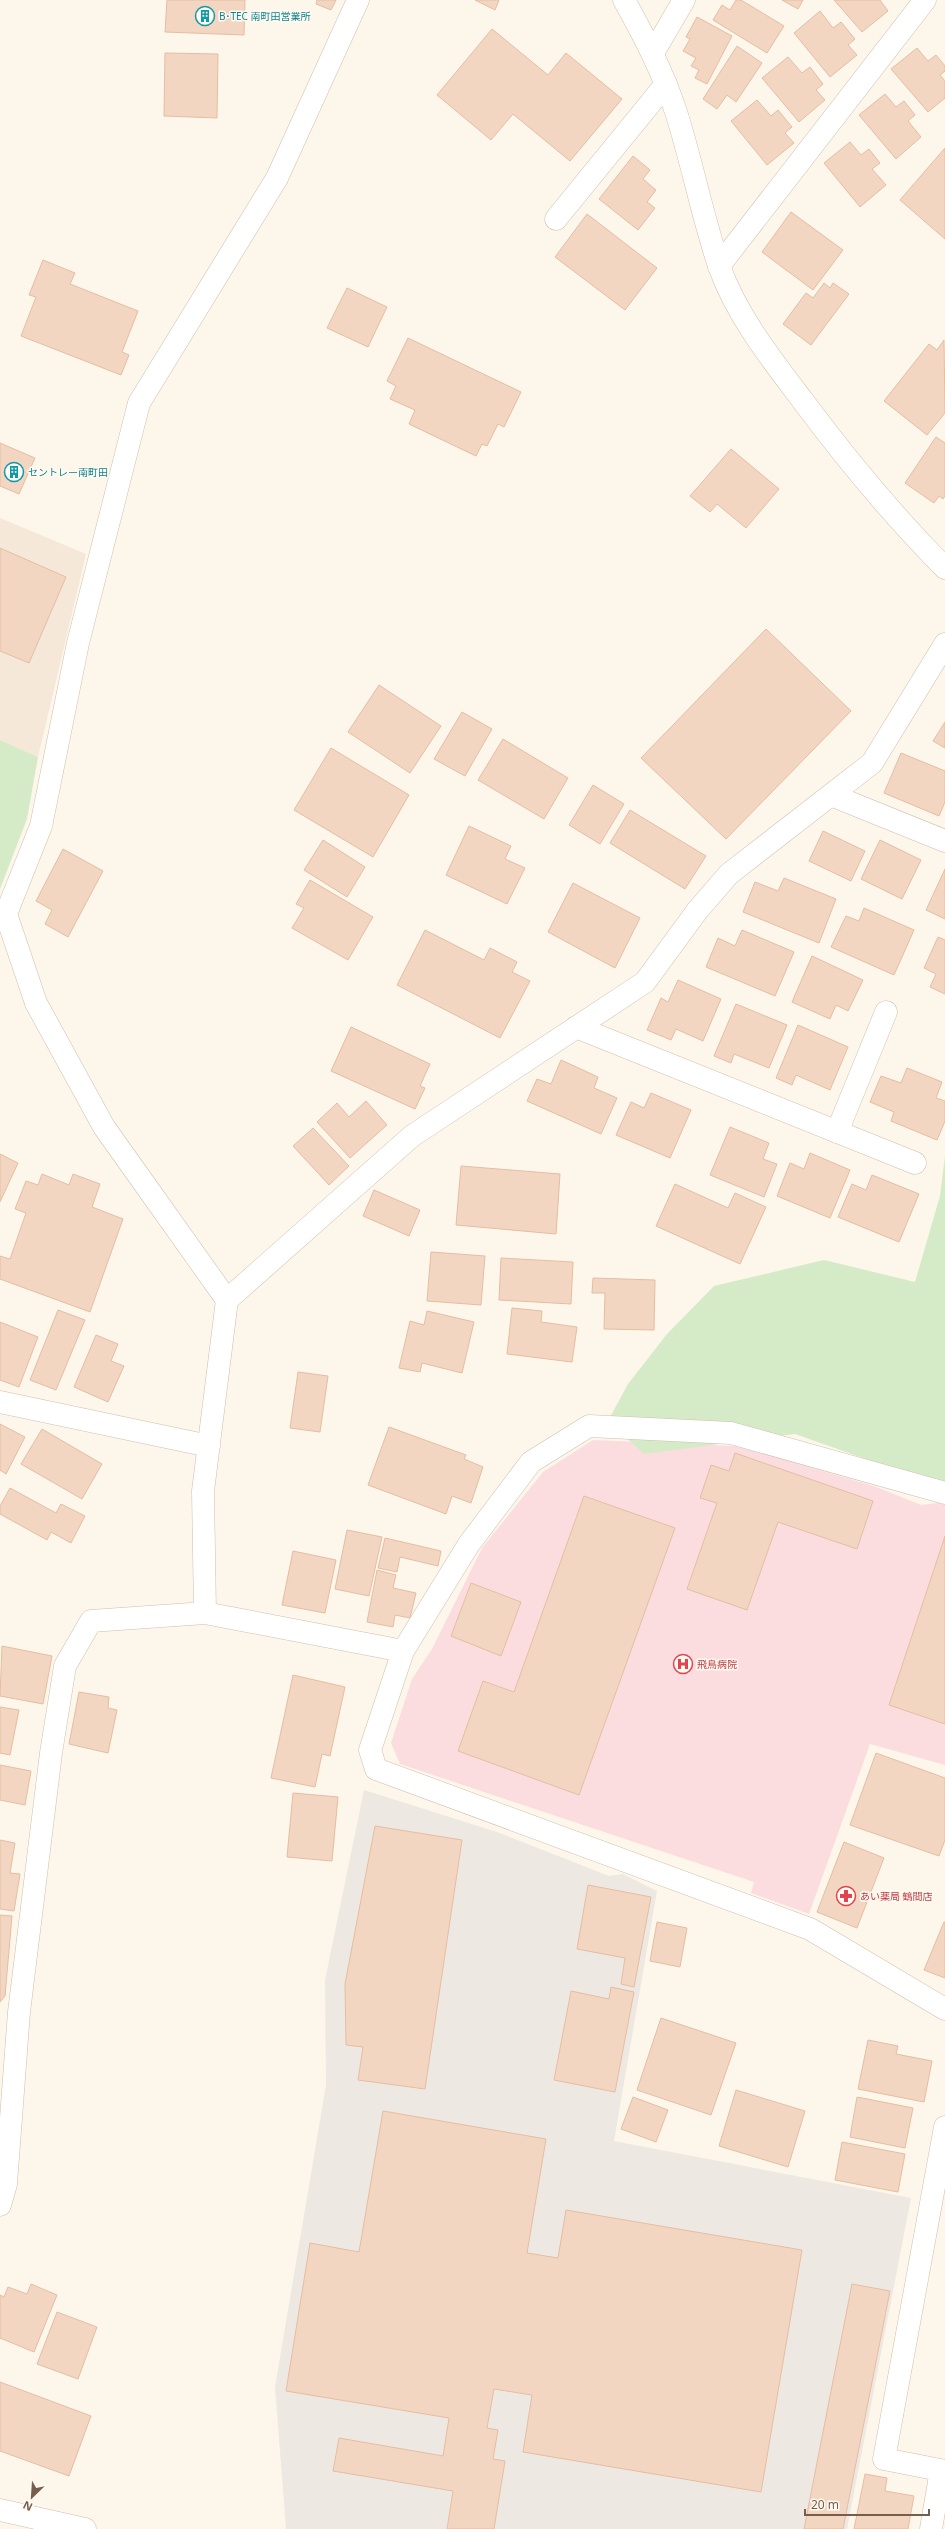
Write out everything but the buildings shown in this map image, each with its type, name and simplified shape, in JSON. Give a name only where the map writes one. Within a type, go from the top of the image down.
[{"type":"street","points":[[227,1300],[104,1127],[36,1003],[6,914],[41,826],[78,643],[139,403],[277,178],[358,0]]},
{"type":"street","points":[[624,0],[653,53],[676,111],[719,266],[739,311],[776,366],[901,524],[945,568]]},
{"type":"street","points":[[653,53],[684,0]]},
{"type":"street","points":[[719,266],[925,0]]},
{"type":"street","points":[[556,219],[666,84]]},
{"type":"street","points":[[205,1614],[203,1491],[227,1300],[412,1136],[645,982],[697,911],[729,874],[872,763],[945,644]]},
{"type":"street","points":[[831,795],[945,841]]},
{"type":"street","points":[[837,1132],[886,1012]]},
{"type":"street","points":[[576,1027],[915,1163]]},
{"type":"street","points":[[0,1402],[209,1446]]},
{"type":"street","points":[[945,1493],[731,1433],[589,1426],[531,1462],[469,1544],[403,1651],[370,1750],[376,1769],[810,1929],[945,2009]]},
{"type":"street","points":[[0,2205],[6,2184],[19,2012],[40,1840],[65,1666],[91,1621],[205,1614],[403,1651]]},
{"type":"street","points":[[931,2529],[943,2471],[884,2459],[945,2127]]},
{"type":"street","points":[[0,2510],[85,2529]]},
{"type":"shaded area","points":[[0,518],[86,554],[38,757],[0,740]]},
{"type":"shaded area","name":"飛鳥病院","points":[[593,1440],[736,1446],[874,1486],[921,1505],[945,1502],[945,1765],[870,1744],[809,1914],[751,1893],[754,1882],[400,1764],[391,1743],[412,1679],[432,1649],[482,1548],[543,1472]]},
{"type":"shaded area","points":[[364,1790],[497,1832],[609,1876],[623,1874],[657,1891],[614,2141],[911,2198],[847,2529],[286,2529],[275,2387],[326,2085],[325,1980]]},
{"type":"green space","points":[[0,740],[38,757],[27,819],[0,889]]},
{"type":"green space","points":[[945,1156],[945,1487],[795,1434],[644,1454],[608,1421],[628,1384],[667,1334],[714,1286],[824,1260],[915,1282],[940,1196]]},
{"type":"place","name":"B･TEC 南町田営業所","points":[[205,16]]},
{"type":"place","name":"セントレー南町田","points":[[14,472]]},
{"type":"place","name":"飛鳥病院","points":[[683,1664]]},
{"type":"place","name":"あい薬局 鶴間店","points":[[846,1896]]}]
